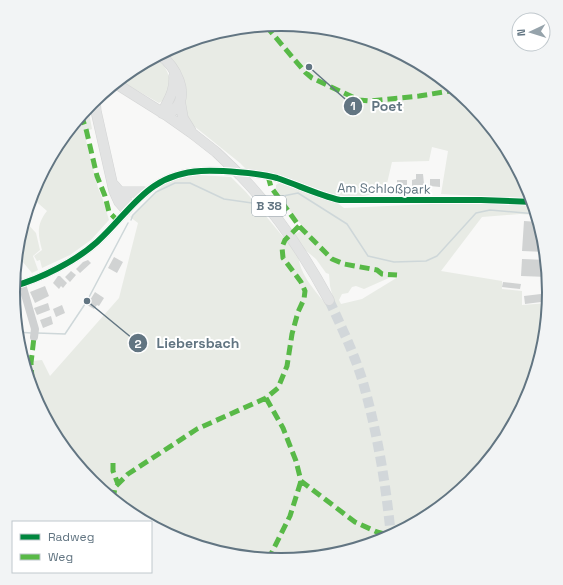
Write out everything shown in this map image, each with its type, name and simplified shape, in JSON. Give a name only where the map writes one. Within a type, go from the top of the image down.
[{"type":"main road","points":[[165,59],[170,64],[179,81],[183,118],[193,134]]},
{"type":"main road","points":[[164,114],[174,86],[174,71]]},
{"type":"main road","name":"B 38","points":[[121,86],[193,134],[216,152],[254,190],[268,205],[294,240],[328,300]]},
{"type":"main road","points":[[164,114],[175,110],[180,101]]},
{"type":"main road","points":[[96,109],[110,178],[116,197],[127,209]]},
{"type":"main road","points":[[110,178],[126,199],[127,209]]},
{"type":"main road","points":[[121,192],[144,192]]},
{"type":"street","name":"Am Schloßpark","points":[[22,284],[80,256],[97,242],[144,192],[153,186],[173,176],[202,170],[268,176],[315,192],[325,197],[340,200],[481,200],[527,202]]},
{"type":"street","points":[[22,284],[34,333]]},
{"type":"shaded area","points":[[282,31],[316,33],[349,40],[382,51],[412,66],[441,85],[478,120],[499,147],[516,177],[525,199],[441,194],[448,151],[432,147],[429,161],[392,162],[385,192],[352,198],[253,176],[240,163],[189,122],[177,66],[169,57],[197,45],[247,33]]},
{"type":"shaded area","points":[[159,62],[168,73],[170,86],[165,99],[159,103],[125,83]]},
{"type":"shaded area","points":[[90,115],[92,129],[84,132],[98,188],[109,220],[91,240],[70,255],[42,268],[40,260],[37,261],[34,256],[42,250],[39,230],[43,216],[47,211],[36,202],[40,192],[64,147]]},
{"type":"shaded area","points":[[199,175],[231,177],[246,192],[298,255],[304,274],[311,286],[324,302],[333,298],[329,274],[326,273],[316,259],[304,249],[295,234],[305,229],[292,214],[276,189],[276,185],[279,183],[336,202],[344,208],[473,202],[528,206],[531,215],[482,217],[441,271],[502,281],[502,289],[522,291],[522,305],[542,303],[538,344],[523,393],[499,438],[478,465],[441,500],[412,519],[366,540],[316,552],[282,554],[247,552],[197,540],[151,519],[122,500],[109,489],[85,465],[64,438],[40,393],[29,361],[42,360],[50,376],[119,298],[138,223],[130,217],[164,184],[180,178]],"holes":[[[391,277],[398,277],[362,299],[341,304],[339,300],[342,294],[348,293],[352,287],[356,286],[364,289]]]},
{"type":"shaded area","points":[[29,225],[36,233],[40,250],[33,256],[38,270],[32,273],[22,261]]},
{"type":"building","points":[[416,174],[423,174],[424,184],[416,185],[416,188],[412,188],[412,180],[416,179]]},
{"type":"building","points":[[430,179],[440,179],[440,187],[430,186]]},
{"type":"building","points":[[397,180],[407,180],[407,188],[397,187]]},
{"type":"building","points":[[524,221],[533,222],[540,252],[522,251]]},
{"type":"building","points":[[114,257],[123,262],[117,273],[108,268]]},
{"type":"building","points":[[522,259],[541,260],[542,277],[521,276]]},
{"type":"building","points":[[88,260],[91,263],[80,273],[76,269],[83,262]]},
{"type":"building","points":[[71,271],[76,275],[70,282],[65,277]]},
{"type":"building","points":[[58,276],[60,276],[67,283],[63,288],[61,286],[59,289],[53,283]]},
{"type":"building","points":[[503,282],[521,284],[520,289],[502,287]]},
{"type":"building","points":[[45,286],[49,296],[35,303],[30,292]]},
{"type":"building","points":[[95,292],[104,298],[99,306],[97,305],[94,309],[87,305]]},
{"type":"building","points":[[543,294],[542,302],[525,304],[524,296]]},
{"type":"building","points":[[48,303],[50,310],[37,315],[34,308]]},
{"type":"building","points":[[62,305],[65,313],[56,317],[53,309]]},
{"type":"building","points":[[51,316],[53,324],[43,328],[40,320]]},
{"type":"waterway","points":[[131,220],[133,215],[156,192],[175,183],[190,183],[224,199],[252,203],[258,202]]},
{"type":"waterway","points":[[283,196],[298,193],[347,224],[368,256],[394,262],[426,261],[437,256],[476,213],[490,210],[531,213]]},
{"type":"waterway","points":[[268,199],[276,197]]},
{"type":"waterway","points":[[37,333],[65,334],[87,301],[128,223]]},
{"type":"waterway","points":[[23,332],[31,333]]},
{"type":"tunnel","points":[[329,300],[355,358],[362,379],[380,457],[390,530]]},
{"type":"marked path","points":[[271,32],[305,72],[312,78],[359,100],[369,101],[448,91]]},
{"type":"marked path","points":[[83,122],[97,176],[105,196],[109,212],[117,220]]},
{"type":"marked path","points":[[268,176],[271,187],[299,226],[332,259],[344,264],[377,270],[382,274],[397,275]]},
{"type":"marked path","points":[[114,493],[115,487],[128,474],[197,429],[266,398],[278,388],[287,366],[292,334],[298,312],[304,299],[305,291],[301,282],[283,258],[282,247],[285,240],[299,226]]},
{"type":"marked path","points":[[31,368],[34,337]]},
{"type":"marked path","points":[[266,398],[283,428],[296,461],[301,481],[355,522],[383,534]]},
{"type":"marked path","points":[[113,463],[113,471],[118,484]]},
{"type":"marked path","points":[[271,553],[290,516],[301,481]]},
{"type":"cycle path","points":[[20,284],[46,274],[79,256],[97,242],[131,206],[154,186],[167,179],[182,174],[209,171],[239,172],[260,175],[277,178],[316,193],[340,200],[481,200],[527,202]]},
{"type":"place","name":"Poet","points":[[309,67]]},
{"type":"place","name":"Liebersbach","points":[[87,301]]}]
